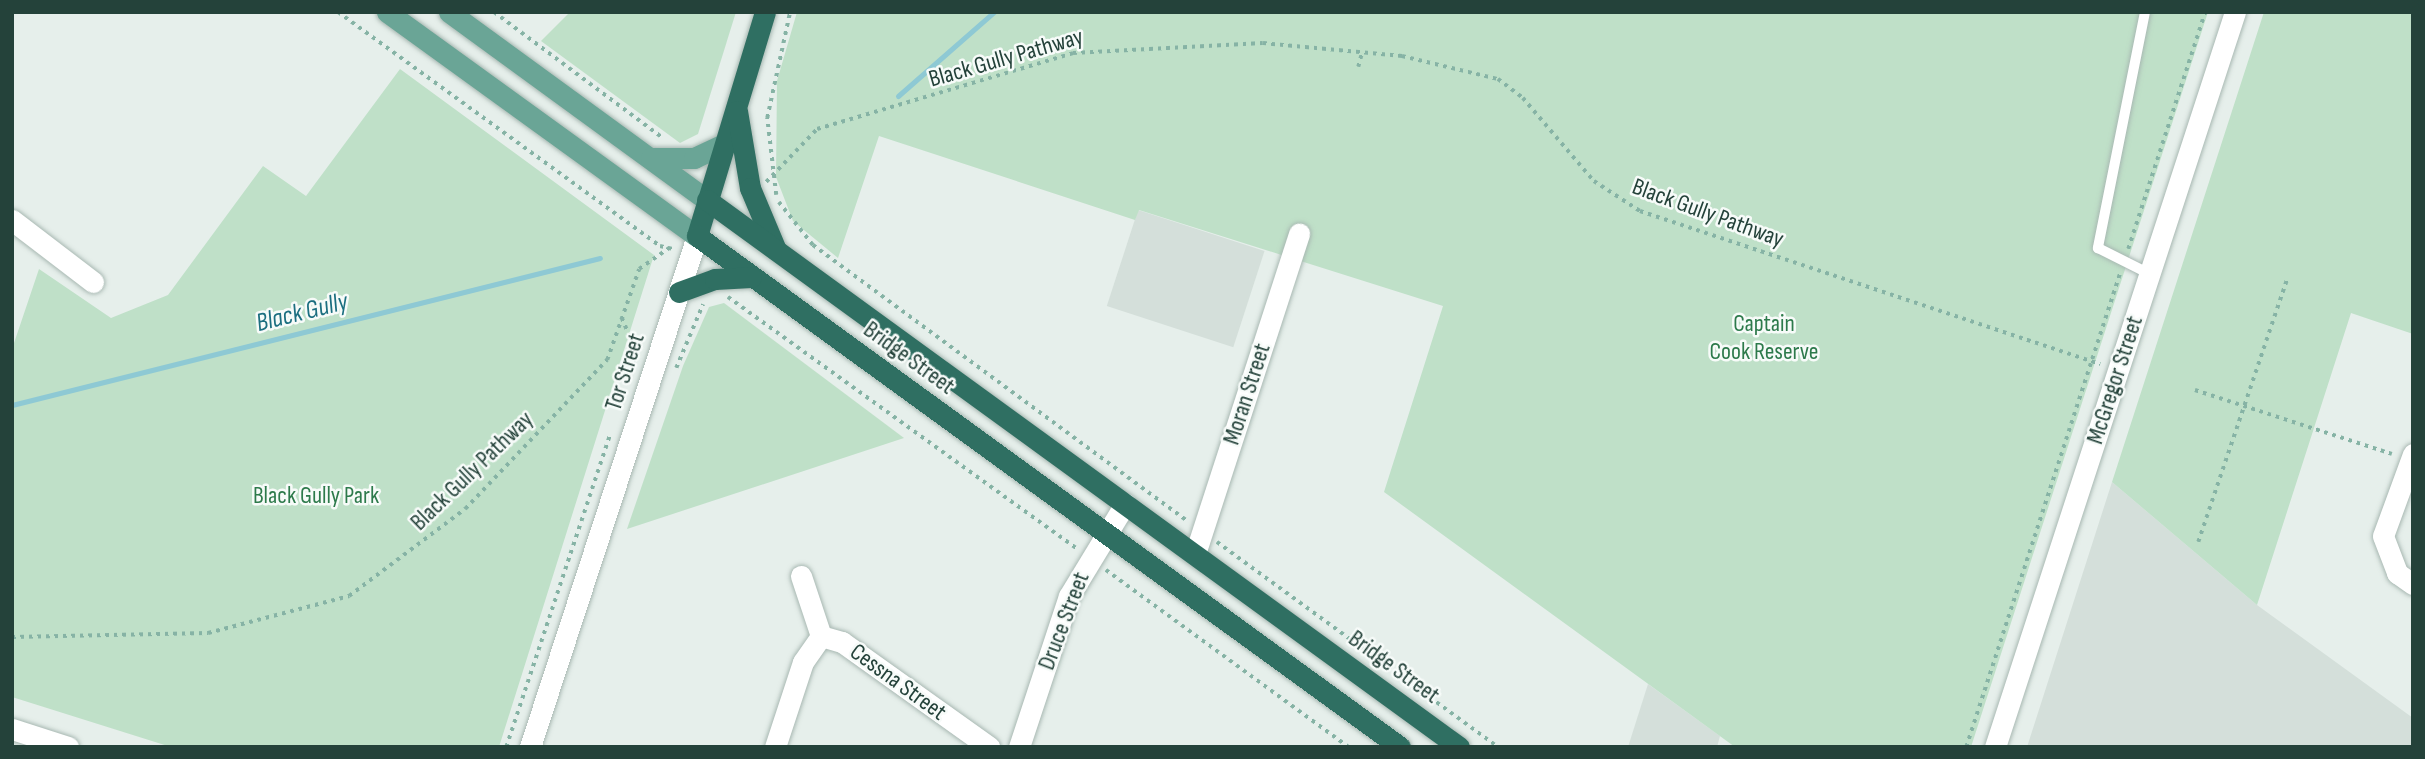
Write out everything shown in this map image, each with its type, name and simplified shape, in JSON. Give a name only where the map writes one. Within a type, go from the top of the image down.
[{"type":"highway","name":"Tor Street","points":[[697,236],[765,12]]},
{"type":"highway","points":[[737,105],[750,188],[776,250]]},
{"type":"highway","name":"Bridge Street","points":[[707,200],[1459,747]]},
{"type":"highway","name":"Bridge Street","points":[[697,236],[1400,747]]},
{"type":"highway","points":[[679,292],[715,279],[751,277]]},
{"type":"main road","name":"Bridge Street","points":[[387,12],[697,236]]},
{"type":"main road","name":"Bridge Street","points":[[449,12],[707,200]]},
{"type":"main road","points":[[651,158],[689,159],[724,144]]},
{"type":"street","name":"McGregor Street","points":[[1996,747],[2235,12]]},
{"type":"street","points":[[12,220],[93,282]]},
{"type":"street","name":"Moran Street","points":[[1195,554],[1299,233]]},
{"type":"street","name":"Tor Street","points":[[530,747],[697,236]]},
{"type":"street","points":[[2410,457],[2383,536],[2397,573],[2413,584]]},
{"type":"street","name":"Druce Street","points":[[1019,747],[1069,596],[1089,557],[1125,504]]},
{"type":"street","name":"Cessna Street","points":[[801,576],[821,636],[842,642],[989,747]]},
{"type":"street","points":[[775,747],[803,662],[821,636]]},
{"type":"street","points":[[12,729],[63,746]]},
{"type":"lane","points":[[2145,12],[2098,248],[2150,274]]},
{"type":"path","name":"Black Gully Pathway","points":[[12,637],[208,633],[349,596],[464,509],[607,360],[639,269],[670,247],[660,246],[338,12]]},
{"type":"path","points":[[494,12],[673,145]]},
{"type":"path","points":[[790,12],[769,92],[772,180],[781,208],[813,245],[1498,747]]},
{"type":"path","points":[[1966,747],[2205,12]]},
{"type":"path","name":"Black Gully Pathway","points":[[758,185],[772,180],[817,129],[1059,56],[1233,43],[1362,51],[1458,65],[1498,79],[1594,181],[1640,211],[2091,361]]},
{"type":"path","points":[[1357,67],[1362,51]]},
{"type":"path","points":[[2198,542],[2287,279]]},
{"type":"path","points":[[718,291],[1349,747]]},
{"type":"path","points":[[622,318],[636,351],[629,379]]},
{"type":"path","points":[[2195,390],[2410,457]]},
{"type":"path","points":[[506,747],[613,428]]},
{"type":"shaded area","points":[[1138,210],[1264,251],[1233,347],[1107,306]]},
{"type":"shaded area","points":[[2112,482],[2257,605],[2413,718],[2413,747],[2027,747]]},
{"type":"shaded area","points":[[1648,684],[1720,736],[1717,747],[1628,747]]},
{"type":"green space","points":[[570,12],[736,12],[698,134],[680,143],[541,41]]},
{"type":"green space","name":"Captain Cook Reserve","points":[[797,12],[2208,12],[1971,747],[1735,747],[1384,492],[1443,306],[1139,210],[1135,220],[879,136],[838,258],[793,221],[776,177],[777,81]]},
{"type":"green space","points":[[2264,12],[2413,12],[2413,334],[2351,313],[2257,605],[2112,482]]},
{"type":"green space","name":"Black Gully Park","points":[[400,69],[654,255],[499,747],[171,747],[12,697],[12,349],[39,269],[111,318],[168,295],[263,166],[306,196]]},
{"type":"green space","points":[[724,303],[904,438],[627,529],[683,366],[709,307]]},
{"type":"waterway","points":[[898,96],[994,12]]},
{"type":"waterway","name":"Black Gully","points":[[12,405],[600,258]]}]
